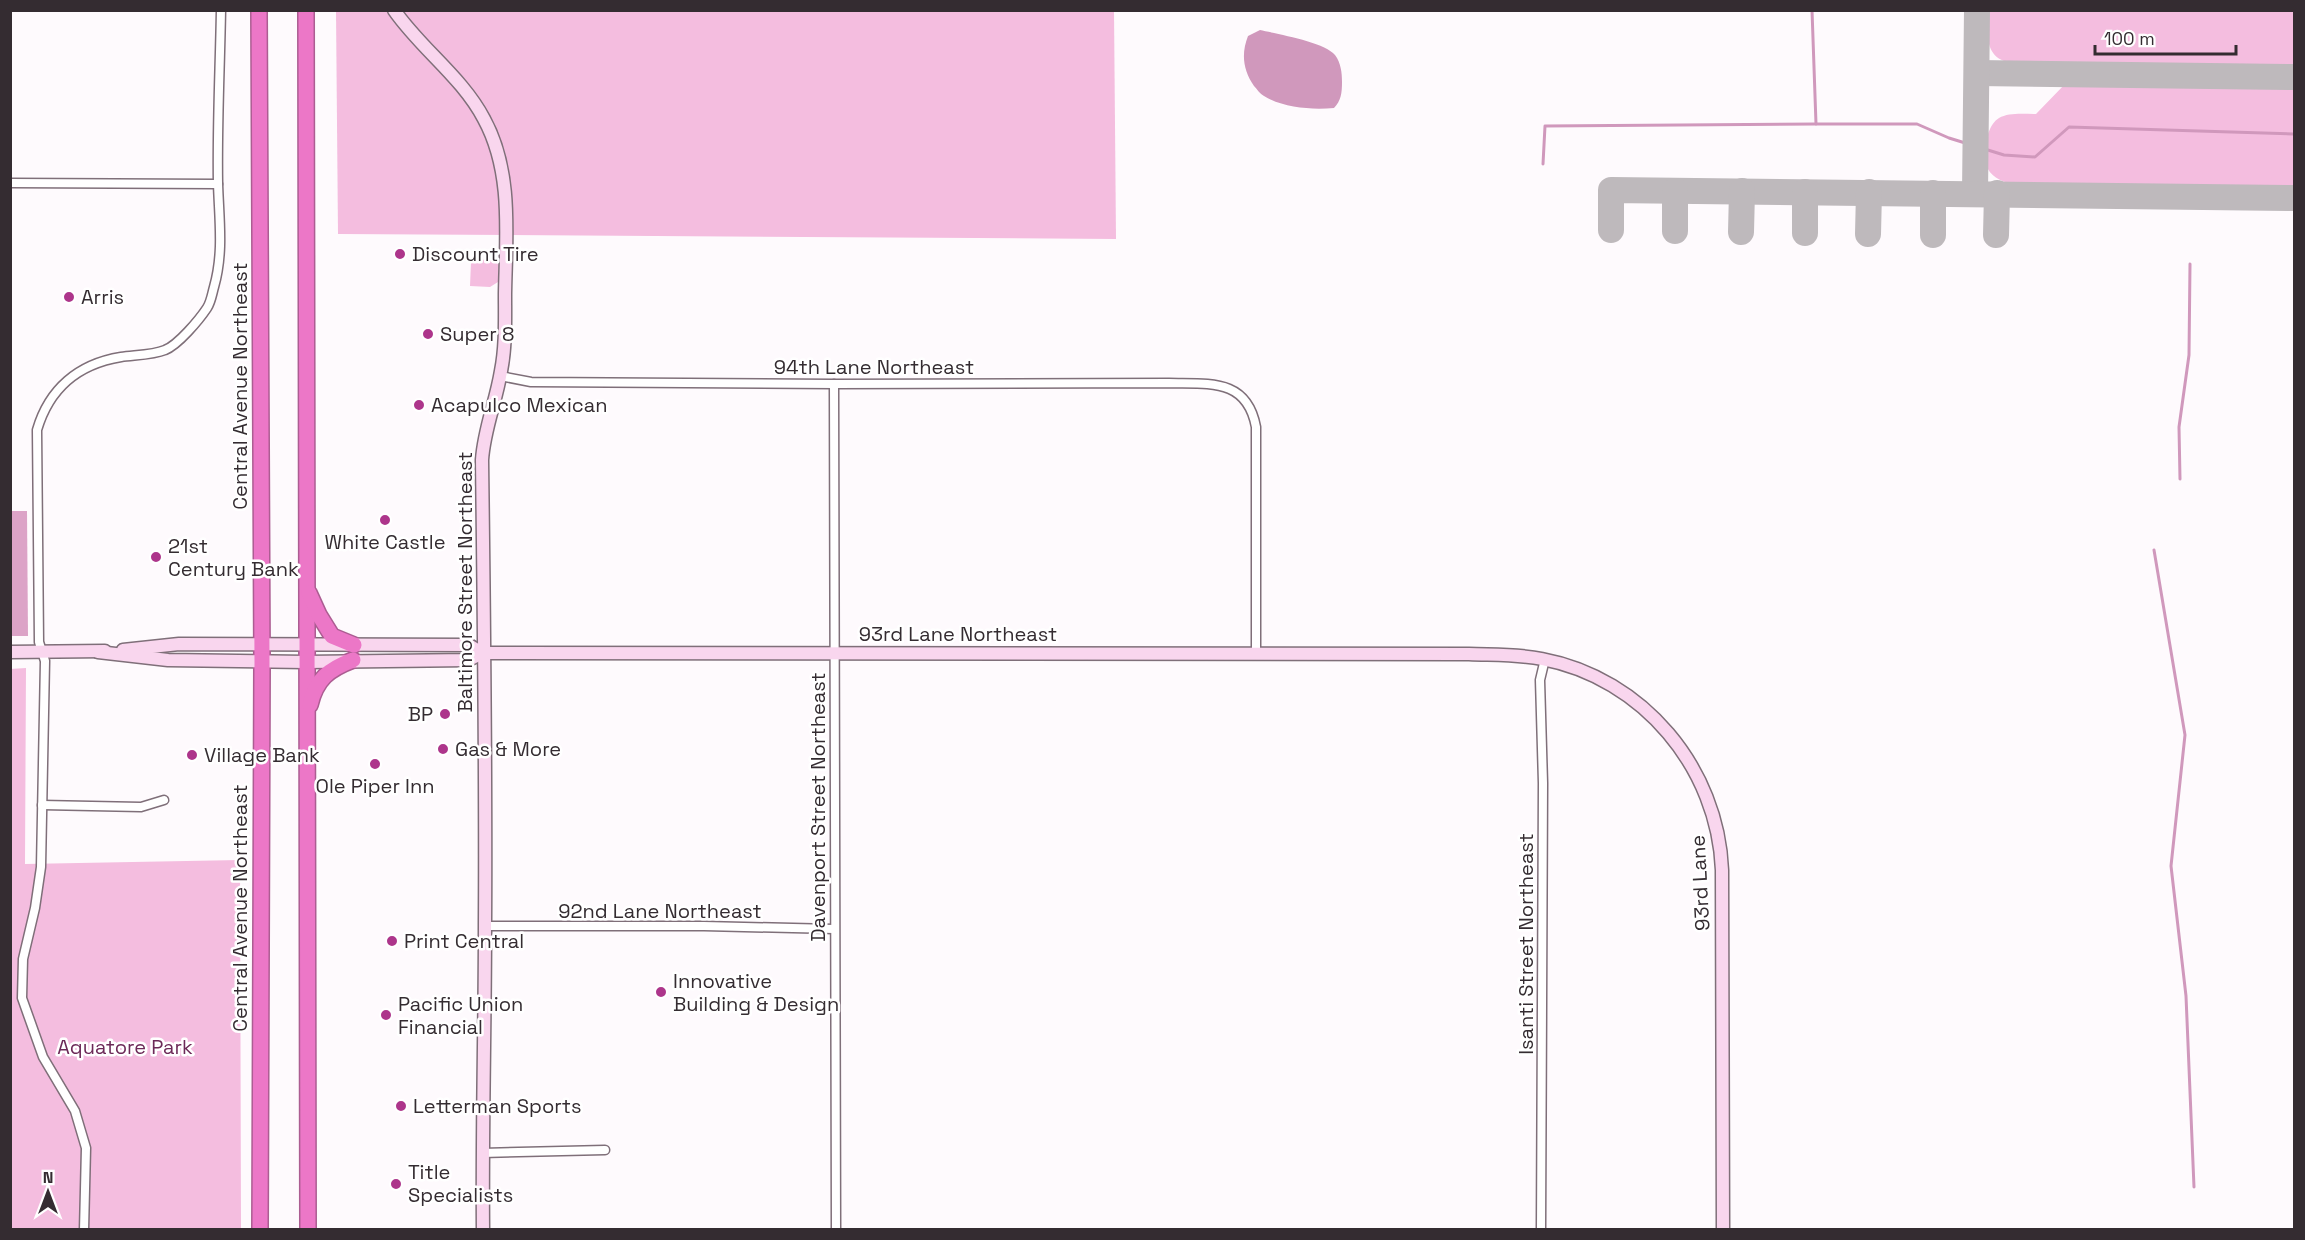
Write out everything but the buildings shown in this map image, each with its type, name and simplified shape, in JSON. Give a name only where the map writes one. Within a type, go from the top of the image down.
[{"type":"highway","name":"Central Avenue Northeast","points":[[259,10],[262,662],[261,1230]]},
{"type":"highway","points":[[306,10],[308,1230]]},
{"type":"highway","points":[[306,719],[312,693],[325,673],[353,653],[332,636],[319,615],[307,588]]},
{"type":"street","points":[[84,1230],[86,1148],[75,1111],[43,1057],[22,998],[23,959],[35,908],[41,867],[44,652],[39,642],[37,430],[40,420],[63,383],[85,368],[114,358],[165,350],[175,344],[208,306],[219,269],[221,225],[218,184],[221,10]]},
{"type":"street","name":"Baltimore Street Northeast","points":[[394,10],[420,43],[466,90],[484,118],[497,149],[504,177],[505,339],[500,376],[488,418],[482,452],[482,653],[485,726],[483,1230]]},
{"type":"street","points":[[10,183],[218,184]]},
{"type":"street","name":"94th Lane Northeast","points":[[500,376],[531,382],[1199,384],[1222,386],[1245,398],[1254,414],[1256,427],[1256,654]]},
{"type":"street","name":"Davenport Street Northeast","points":[[834,384],[836,1230]]},
{"type":"street","name":"93rd Lane Northeast","points":[[98,652],[179,644],[261,643],[306,644],[353,653]]},
{"type":"street","name":"93rd Lane Northeast","points":[[98,652],[168,660],[262,662],[306,662],[353,653],[469,645],[482,653],[1434,654]]},
{"type":"street","points":[[10,652],[98,652]]},
{"type":"street","name":"93rd Lane","points":[[1434,654],[1515,655],[1545,659],[1599,678],[1639,704],[1657,720],[1687,758],[1704,789],[1716,822],[1722,870],[1723,1230]]},
{"type":"street","name":"Isanti Street Northeast","points":[[1541,1230],[1543,783],[1540,680],[1545,659]]},
{"type":"street","points":[[42,805],[141,807],[164,800]]},
{"type":"street","name":"92nd Lane Northeast","points":[[485,927],[834,929]]},
{"type":"street","points":[[482,1153],[604,1150]]},
{"type":"green space","points":[[336,11],[1114,11],[1116,239],[338,234]]},
{"type":"green space","points":[[1988,11],[2294,11],[2294,65],[2007,62],[1999,59],[1990,48]]},
{"type":"green space","points":[[2066,83],[2286,86],[2294,88],[2294,187],[2011,184],[1996,178],[1988,169],[1985,160],[1986,139],[1991,126],[1999,118],[2007,115],[2036,114]]},
{"type":"green space","points":[[473,260],[490,260],[499,265],[498,282],[490,287],[470,286]]},
{"type":"green space","name":"Aquatore Park","points":[[26,668],[25,864],[240,860],[241,1229],[11,1229],[10,669]]},
{"type":"shaded area","points":[[1260,30],[1311,42],[1330,50],[1335,55],[1341,68],[1342,86],[1340,100],[1334,108],[1289,106],[1260,93],[1247,74],[1244,49],[1248,36]]},
{"type":"shaded area","points":[[11,511],[27,511],[28,636],[11,636]]},
{"type":"waterway","points":[[1812,10],[1816,124],[1917,124],[1949,138],[2004,155],[2035,157],[2069,127],[2293,134]]},
{"type":"waterway","points":[[1543,164],[1545,126],[1816,124]]},
{"type":"waterway","points":[[2180,479],[2179,427],[2189,355],[2190,264]]},
{"type":"waterway","points":[[2154,550],[2185,735],[2171,866],[2186,996],[2194,1187]]},
{"type":"taxiway","points":[[1975,193],[1977,10]]},
{"type":"taxiway","points":[[1977,73],[2294,77]]},
{"type":"taxiway","points":[[1611,230],[1611,190],[2294,198]]},
{"type":"taxiway","points":[[1675,191],[1675,231]]},
{"type":"taxiway","points":[[1741,232],[1742,191]]},
{"type":"taxiway","points":[[1805,192],[1805,233]]},
{"type":"taxiway","points":[[1868,234],[1869,192]]},
{"type":"taxiway","points":[[1933,193],[1933,235]]},
{"type":"taxiway","points":[[1996,235],[1997,193]]},
{"type":"place","name":"Discount Tire","points":[[400,254]]},
{"type":"place","name":"Arris","points":[[69,297]]},
{"type":"place","name":"Super 8","points":[[428,334]]},
{"type":"place","name":"Acapulco Mexican","points":[[419,405]]},
{"type":"place","name":"White Castle","points":[[385,520]]},
{"type":"place","name":"21st Century Bank","points":[[156,557]]},
{"type":"place","name":"BP","points":[[445,714]]},
{"type":"place","name":"Gas & More","points":[[443,749]]},
{"type":"place","name":"Village Bank","points":[[192,755]]},
{"type":"place","name":"Ole Piper Inn","points":[[375,764]]},
{"type":"place","name":"Print Central","points":[[392,941]]},
{"type":"place","name":"Innovative Building & Design","points":[[661,992]]},
{"type":"place","name":"Pacific Union Financial","points":[[386,1015]]},
{"type":"place","name":"Letterman Sports","points":[[401,1106]]},
{"type":"place","name":"Title Specialists","points":[[396,1184]]}]
